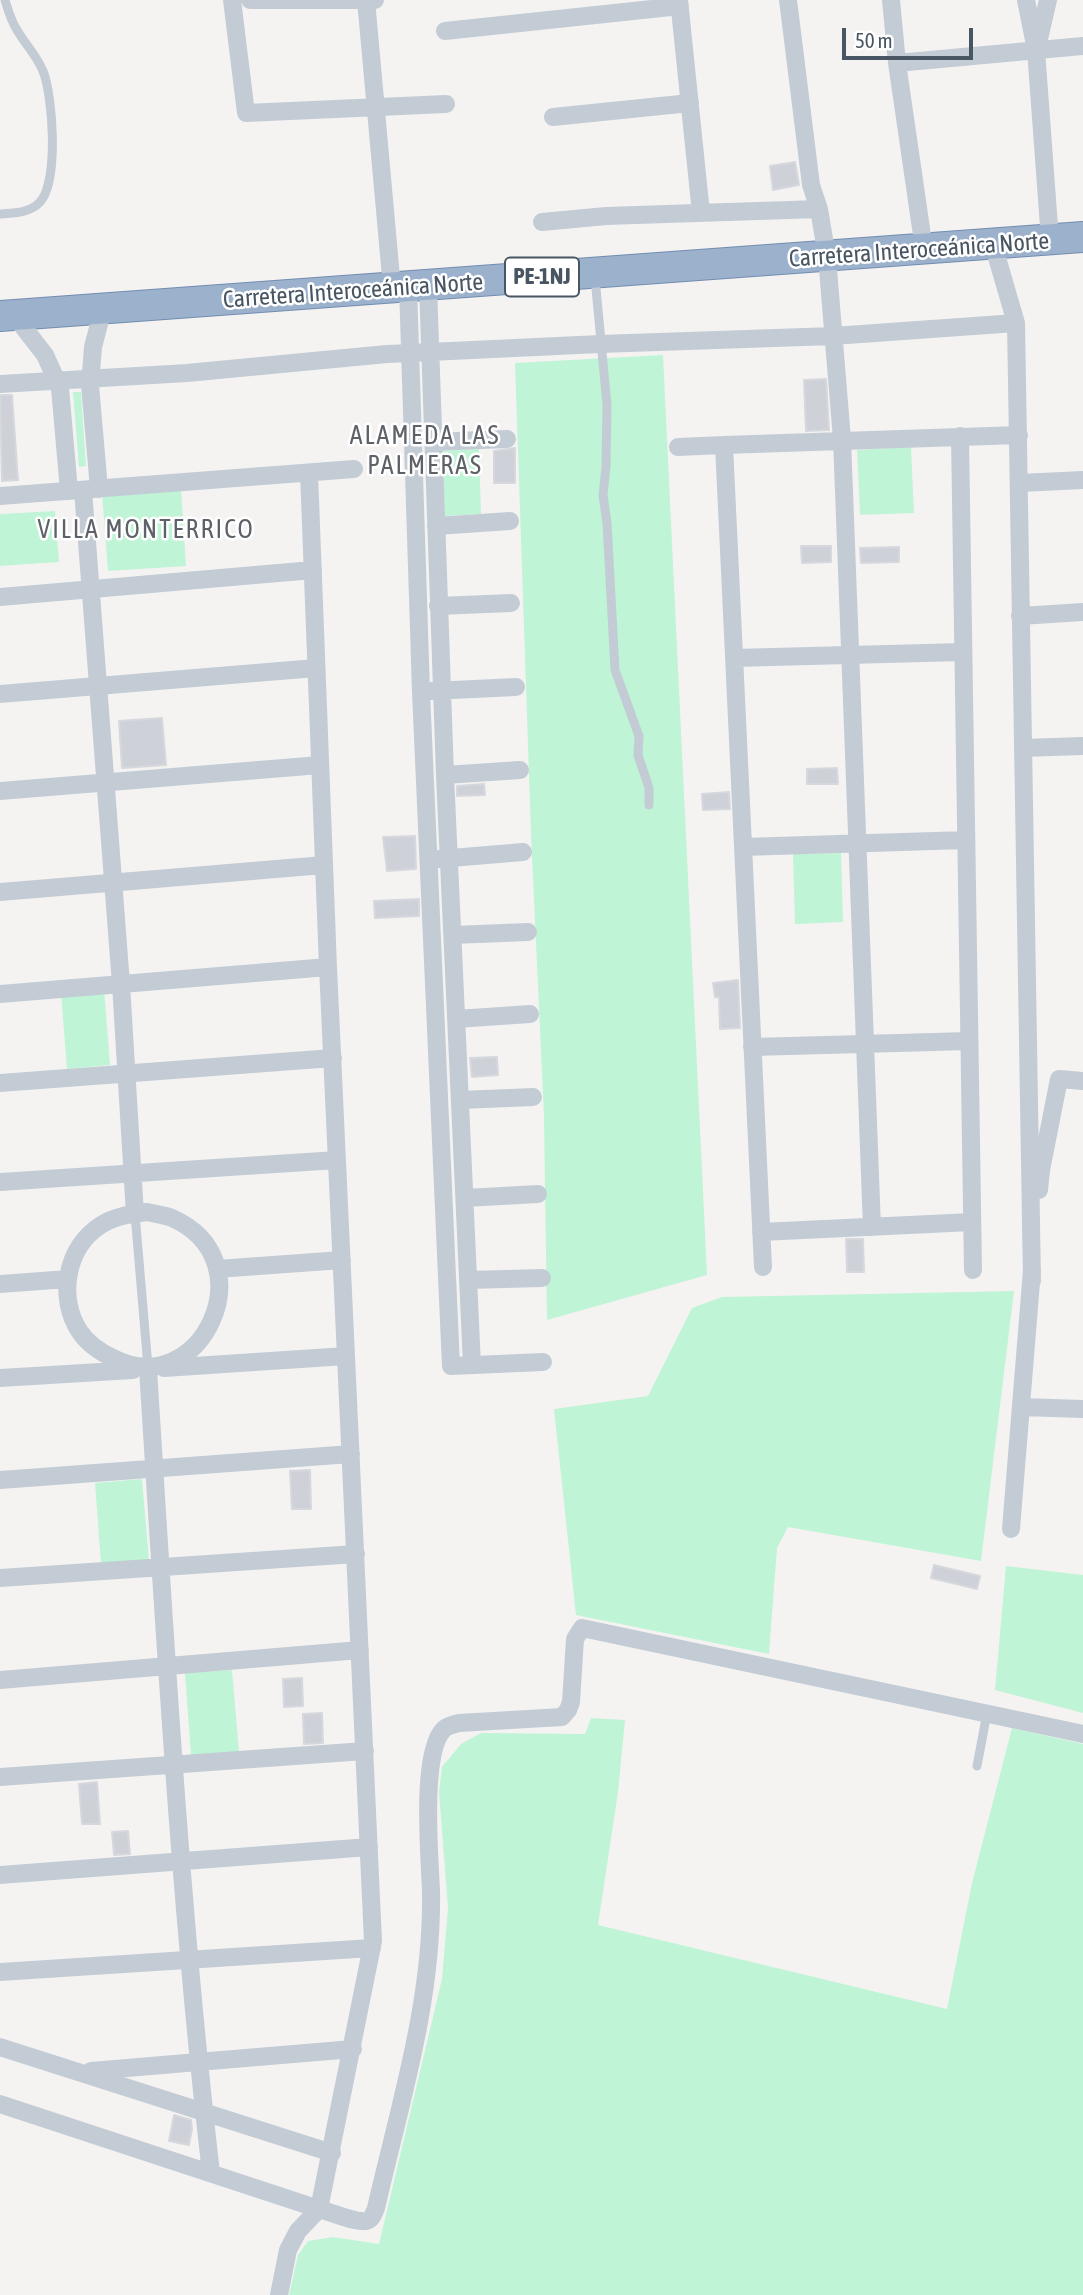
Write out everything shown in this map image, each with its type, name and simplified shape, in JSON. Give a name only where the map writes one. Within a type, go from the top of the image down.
[{"type":"highway","name":"Carretera Interoceánica Norte","points":[[7,316],[1083,237]]},
{"type":"street","points":[[232,0],[246,113],[446,104]]},
{"type":"street","points":[[250,0],[375,0]]},
{"type":"street","points":[[366,0],[376,109],[409,286],[429,352],[444,775],[472,1365]]},
{"type":"street","points":[[788,0],[811,185],[819,209],[827,257],[842,440],[872,1227]]},
{"type":"street","points":[[891,0],[897,63],[924,249]]},
{"type":"street","points":[[1026,0],[1036,50],[1050,240]]},
{"type":"street","points":[[1036,50],[1048,0]]},
{"type":"street","points":[[445,31],[680,3],[701,213]]},
{"type":"street","points":[[897,63],[1083,46]]},
{"type":"street","points":[[553,117],[690,103]]},
{"type":"street","points":[[542,222],[606,216],[819,209]]},
{"type":"street","points":[[993,244],[1016,324],[1032,1281]]},
{"type":"street","points":[[409,286],[421,692],[451,1366],[543,1363]]},
{"type":"street","points":[[103,309],[93,348],[83,490],[121,984],[135,1214]]},
{"type":"street","points":[[7,316],[45,355],[57,380],[83,490]]},
{"type":"street","points":[[0,384],[187,373],[410,353],[833,336],[1016,324]]},
{"type":"street","points":[[678,447],[1019,435]]},
{"type":"street","points":[[960,436],[973,1270]]},
{"type":"street","points":[[432,442],[507,439]]},
{"type":"street","points":[[724,444],[763,1266]]},
{"type":"street","points":[[0,496],[354,468]]},
{"type":"street","points":[[279,2295],[288,2250],[298,2231],[315,2217],[319,2209],[372,1948],[328,967],[309,472]]},
{"type":"street","points":[[1020,483],[1083,480]]},
{"type":"street","points":[[436,526],[510,521]]},
{"type":"street","points":[[0,597],[313,570]]},
{"type":"street","points":[[438,606],[511,603]]},
{"type":"street","points":[[1020,616],[1083,612]]},
{"type":"street","points":[[734,658],[964,652]]},
{"type":"street","points":[[0,694],[316,668]]},
{"type":"street","points":[[421,692],[516,687]]},
{"type":"street","points":[[1023,748],[1083,746]]},
{"type":"street","points":[[0,791],[320,765]]},
{"type":"street","points":[[444,775],[520,770]]},
{"type":"street","points":[[743,847],[966,840]]},
{"type":"street","points":[[428,860],[523,852]]},
{"type":"street","points":[[0,892],[324,865]]},
{"type":"street","points":[[453,935],[527,932]]},
{"type":"street","points":[[0,994],[328,967]]},
{"type":"street","points":[[456,1019],[530,1014]]},
{"type":"street","points":[[752,1046],[970,1041]]},
{"type":"street","points":[[0,1083],[333,1058]]},
{"type":"street","points":[[1011,1530],[1041,1170],[1059,1079],[1083,1081]]},
{"type":"street","points":[[460,1100],[533,1097]]},
{"type":"street","points":[[0,1182],[337,1160]]},
{"type":"street","points":[[465,1198],[538,1194]]},
{"type":"street","points":[[147,1212],[171,1217],[192,1229],[209,1249],[217,1269],[220,1300],[212,1325],[195,1346],[173,1360],[148,1369],[120,1362],[97,1350],[80,1333],[70,1311],[68,1279],[71,1263],[82,1242],[100,1225],[123,1215],[147,1212]]},
{"type":"street","points":[[761,1232],[972,1222]]},
{"type":"street","points":[[217,1269],[342,1260]]},
{"type":"street","points":[[468,1280],[542,1278]]},
{"type":"street","points":[[0,1284],[68,1279]]},
{"type":"street","points":[[0,1378],[346,1356]]},
{"type":"street","points":[[148,1369],[173,1765],[198,2062],[211,2173]]},
{"type":"street","points":[[1021,1407],[1083,1409]]},
{"type":"street","points":[[0,1480],[351,1454]]},
{"type":"street","points":[[0,1578],[356,1554]]},
{"type":"street","points":[[0,2104],[319,2209],[366,2221],[374,2215],[413,2052],[430,1956],[427,1791],[435,1745],[444,1729],[459,1723],[562,1717],[570,1702],[575,1639],[582,1628],[1083,1734]]},
{"type":"street","points":[[0,1680],[360,1650]]},
{"type":"street","points":[[0,1777],[365,1751]]},
{"type":"street","points":[[0,1875],[369,1847]]},
{"type":"street","points":[[0,1972],[372,1948]]},
{"type":"street","points":[[0,2047],[332,2153]]},
{"type":"street","points":[[80,2072],[353,2049]]},
{"type":"lane","points":[[0,214],[32,209],[41,202],[53,169],[50,106],[43,72],[15,28],[5,0]]},
{"type":"lane","points":[[595,273],[607,405],[603,495],[615,670],[639,736],[638,755],[649,788],[649,805]]},
{"type":"lane","points":[[135,1214],[148,1369]]},
{"type":"lane","points":[[977,1766],[987,1713]]},
{"type":"green space","points":[[663,355],[707,1275],[547,1320],[544,1117],[531,834],[515,363]]},
{"type":"green space","points":[[73,392],[81,392],[86,466],[79,467]]},
{"type":"green space","points":[[911,447],[914,513],[860,515],[857,450]]},
{"type":"green space","points":[[479,449],[481,514],[445,516],[442,451]]},
{"type":"green space","points":[[181,489],[186,566],[108,571],[102,494]]},
{"type":"green space","points":[[55,511],[59,562],[0,566],[0,514]]},
{"type":"green space","points":[[841,853],[843,922],[795,924],[793,854]]},
{"type":"green space","points":[[104,989],[110,1065],[67,1069],[61,993]]},
{"type":"green space","points":[[1014,1291],[981,1561],[788,1527],[777,1548],[769,1654],[576,1615],[554,1409],[648,1396],[692,1308],[722,1297]]},
{"type":"green space","points":[[142,1479],[149,1561],[101,1564],[95,1483]]},
{"type":"green space","points":[[1006,1566],[1083,1575],[1083,1713],[995,1690]]},
{"type":"green space","points":[[232,1670],[239,1752],[191,1755],[185,1673]]},
{"type":"green space","points":[[591,1718],[625,1720],[618,1792],[598,1925],[947,2009],[972,1883],[1012,1728],[1083,1744],[1083,2295],[289,2295],[298,2255],[308,2241],[333,2237],[379,2244],[442,1979],[448,1908],[439,1792],[442,1767],[461,1744],[481,1733],[585,1734]]},
{"type":"building","points":[[795,162],[799,185],[773,190],[770,166]]},
{"type":"building","points":[[826,379],[829,430],[806,431],[804,380]]},
{"type":"building","points":[[0,395],[12,395],[18,480],[2,481]]},
{"type":"building","points":[[515,448],[515,483],[494,483],[494,451]]},
{"type":"building","points":[[801,546],[831,546],[831,562],[802,563]]},
{"type":"building","points":[[899,547],[899,562],[861,563],[860,548]]},
{"type":"building","points":[[162,718],[166,765],[122,768],[119,721]]},
{"type":"building","points":[[837,768],[838,784],[807,784],[807,769]]},
{"type":"building","points":[[484,784],[485,795],[457,796],[457,786]]},
{"type":"building","points":[[729,792],[730,809],[703,810],[702,794]]},
{"type":"building","points":[[415,836],[416,869],[387,871],[383,837]]},
{"type":"building","points":[[419,899],[419,916],[375,918],[374,901]]},
{"type":"building","points":[[738,980],[740,1028],[720,1029],[719,997],[715,997],[713,983]]},
{"type":"building","points":[[497,1057],[498,1075],[472,1077],[470,1058]]},
{"type":"building","points":[[846,1239],[863,1239],[864,1272],[847,1272]]},
{"type":"building","points":[[310,1470],[311,1509],[292,1509],[290,1471]]},
{"type":"building","points":[[934,1565],[980,1576],[977,1589],[931,1578]]},
{"type":"building","points":[[302,1678],[303,1706],[284,1707],[283,1679]]},
{"type":"building","points":[[322,1713],[323,1743],[304,1744],[303,1714]]},
{"type":"building","points":[[97,1782],[100,1824],[82,1824],[79,1784]]},
{"type":"building","points":[[128,1831],[130,1854],[114,1855],[112,1832]]},
{"type":"building","points":[[174,2115],[191,2120],[189,2145],[169,2141]]},
{"type":"district","name":"ALAMEDA LAS PALMERAS","points":[[425,450]]},
{"type":"district","name":"VILLA MONTERRICO","points":[[146,530]]}]
